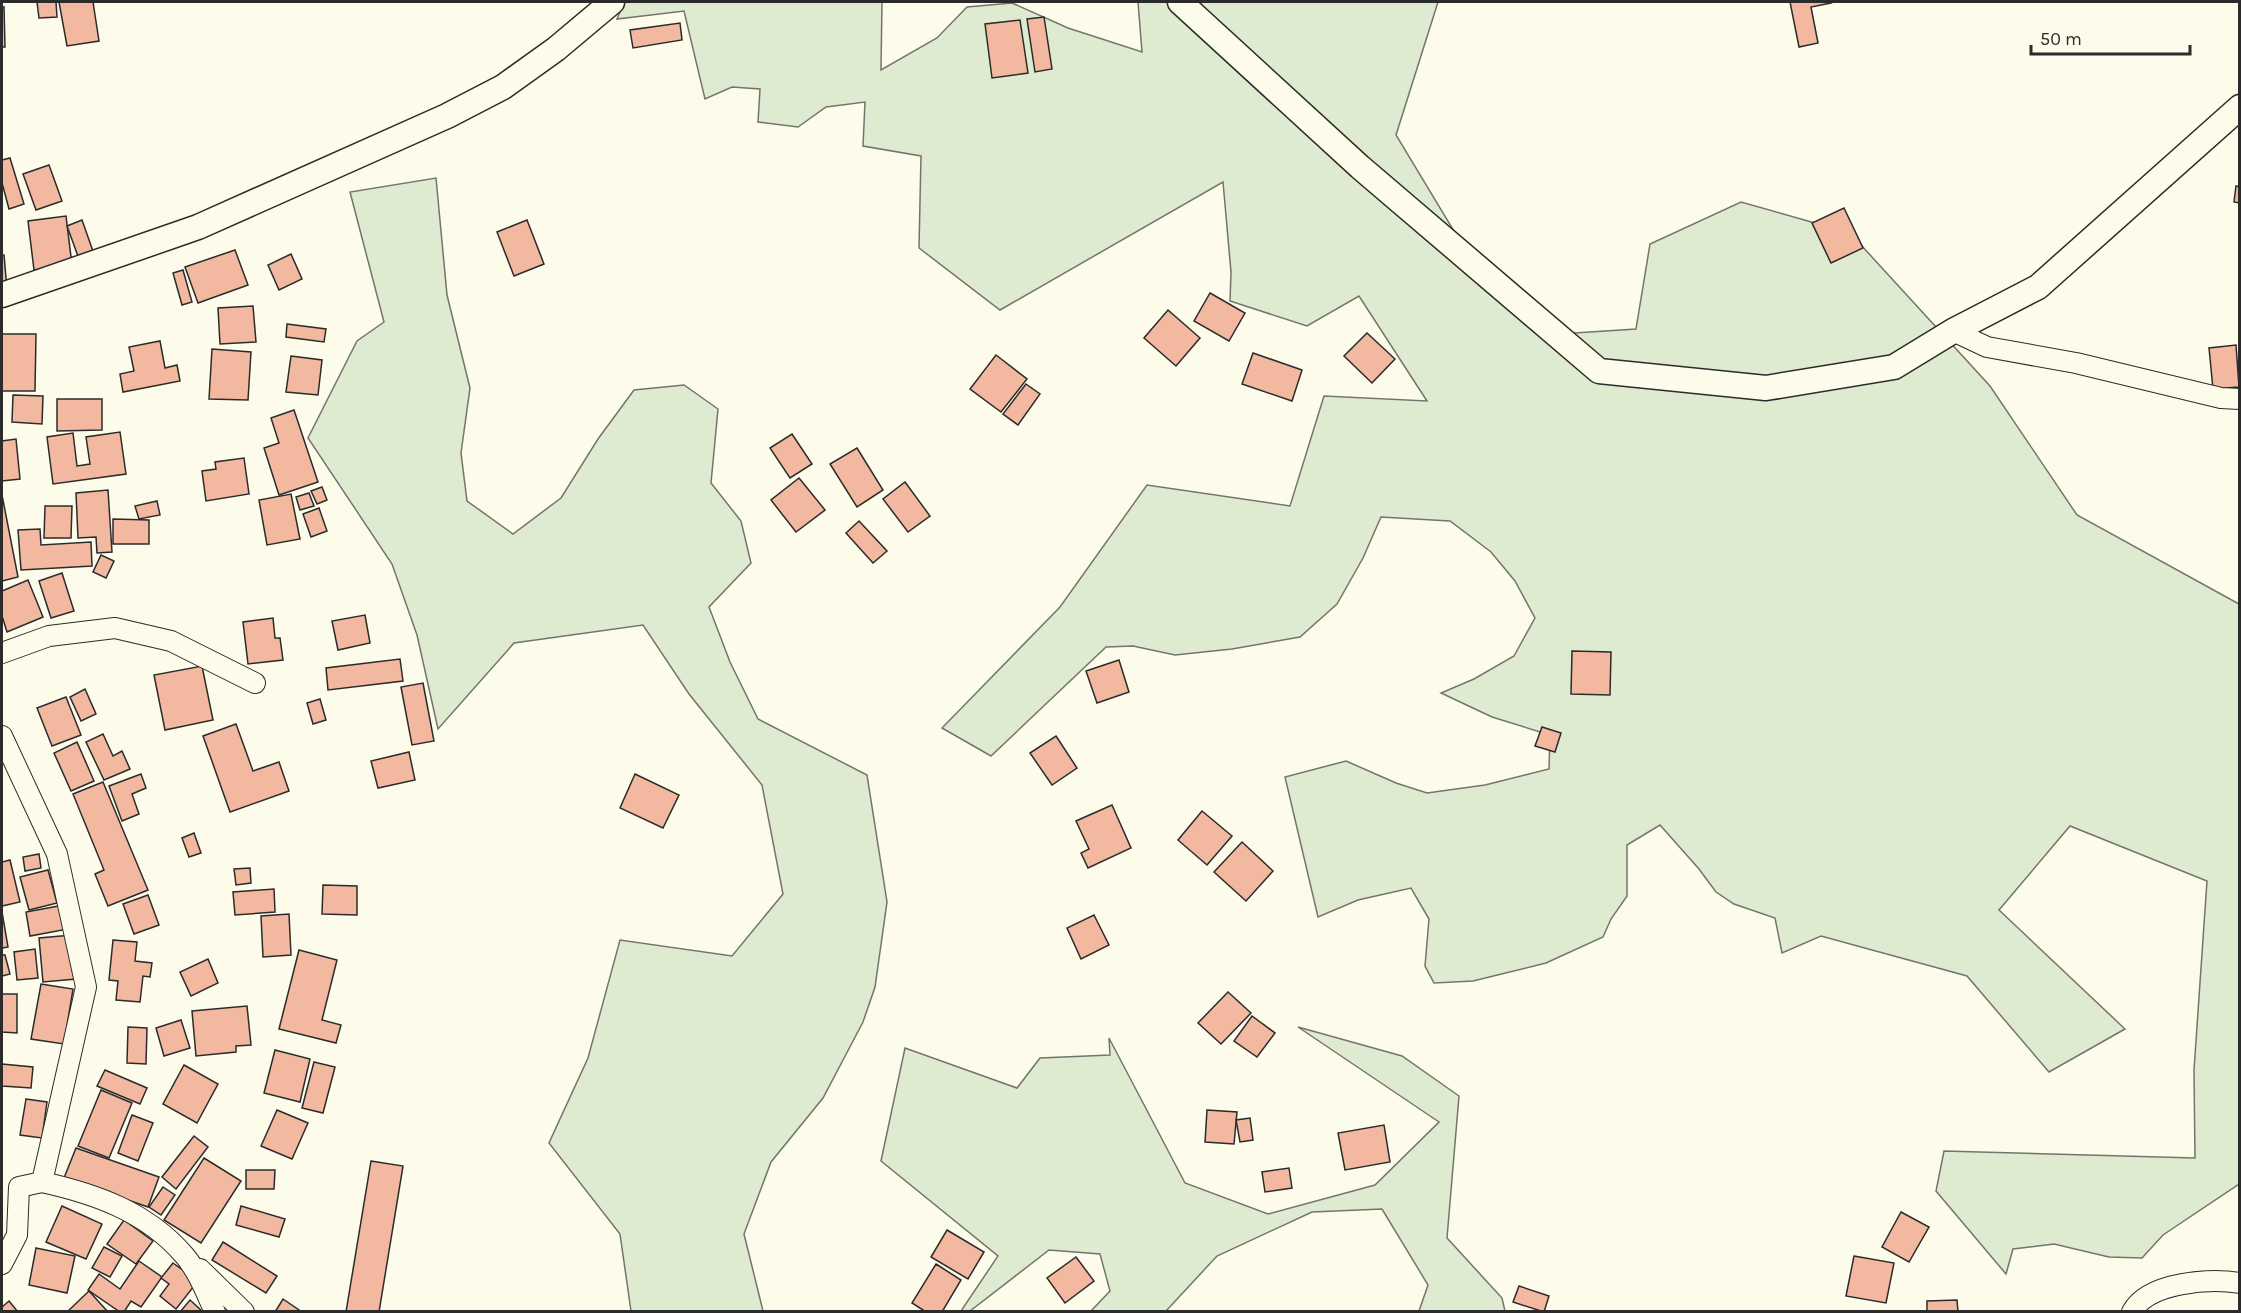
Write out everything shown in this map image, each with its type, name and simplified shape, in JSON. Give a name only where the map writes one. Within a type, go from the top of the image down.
[{"type":"street","points":[[2,295],[198,227],[447,116],[503,87],[556,49],[612,2]]},
{"type":"street","points":[[1180,2],[1360,167],[1599,371],[1766,388],[1894,367],[1953,331],[2038,288],[2240,106]]},
{"type":"street","points":[[1953,331],[1987,347],[2076,363],[2220,398],[2240,399]]},
{"type":"street","points":[[2,653],[49,636],[115,628],[171,641],[255,683]]},
{"type":"street","points":[[2,736],[57,854],[86,987],[42,1182]]},
{"type":"street","points":[[2,1264],[17,1234],[10,1190],[42,1182],[76,1189],[116,1203],[153,1226],[244,1311]]},
{"type":"street","points":[[185,1255],[201,1281],[215,1311]]},
{"type":"street","points":[[2132,1311],[2135,1305],[2149,1295],[2178,1285],[2227,1281],[2240,1283]]},
{"type":"green space","points":[[624,2],[882,2],[881,70],[937,38],[967,7],[1012,3],[1068,28],[1142,52],[1138,2],[1438,2],[1396,135],[1478,271],[1559,334],[1636,329],[1650,244],[1741,202],[1850,233],[1990,386],[2077,515],[2239,604],[2239,1184],[2163,1235],[2142,1258],[2109,1257],[2054,1244],[2013,1249],[2006,1274],[1936,1191],[1944,1151],[2195,1158],[2194,1070],[2207,881],[2070,826],[1999,910],[2125,1029],[2049,1072],[1967,976],[1821,936],[1782,953],[1775,918],[1734,904],[1716,892],[1660,825],[1627,845],[1627,896],[1611,919],[1603,937],[1546,963],[1473,981],[1434,983],[1425,966],[1429,919],[1411,888],[1358,900],[1318,917],[1285,777],[1346,761],[1396,783],[1427,793],[1485,785],[1549,769],[1550,735],[1492,717],[1441,693],[1474,679],[1514,656],[1535,618],[1515,581],[1491,552],[1450,521],[1381,517],[1363,558],[1337,604],[1300,637],[1232,649],[1175,655],[1133,646],[1106,647],[991,756],[942,728],[1060,607],[1147,485],[1290,506],[1324,396],[1427,401],[1359,296],[1307,326],[1230,301],[1231,272],[1223,182],[1000,310],[919,248],[921,156],[863,146],[865,102],[826,107],[798,127],[758,122],[760,89],[732,87],[705,99],[684,11],[617,19]]},
{"type":"green space","points":[[436,178],[447,295],[470,388],[461,453],[467,501],[513,534],[561,498],[598,439],[634,390],[684,385],[718,409],[711,483],[741,521],[751,563],[709,607],[730,662],[758,719],[867,775],[887,902],[875,987],[863,1022],[823,1098],[771,1162],[744,1234],[763,1311],[631,1311],[620,1234],[549,1143],[588,1058],[620,940],[732,956],[783,894],[762,785],[689,694],[643,625],[514,643],[438,729],[417,635],[392,564],[308,438],[357,341],[384,322],[350,192]]},
{"type":"green space","points":[[1298,1027],[1402,1056],[1459,1096],[1447,1238],[1502,1298],[1505,1311],[1419,1311],[1428,1285],[1382,1209],[1312,1212],[1217,1256],[1166,1311],[1091,1311],[1110,1291],[1100,1254],[1049,1250],[970,1311],[961,1311],[998,1256],[881,1161],[905,1048],[1017,1088],[1040,1058],[1110,1055],[1109,1038],[1185,1183],[1268,1214],[1375,1185],[1439,1122]]},
{"type":"building","points":[[37,2],[56,2],[57,17],[39,18]]},
{"type":"building","points":[[59,2],[93,2],[99,41],[67,46]]},
{"type":"building","points":[[1790,2],[1831,3],[1811,7],[1818,43],[1799,47]]},
{"type":"building","points":[[4,7],[5,47],[2,47],[2,8]]},
{"type":"building","points":[[1044,17],[1052,69],[1035,72],[1027,19]]},
{"type":"building","points":[[1020,20],[1028,73],[992,78],[985,24]]},
{"type":"building","points":[[680,23],[682,40],[633,48],[630,30]]},
{"type":"building","points":[[10,158],[24,204],[9,209],[2,183],[2,160]]},
{"type":"building","points":[[49,165],[62,201],[36,210],[23,174]]},
{"type":"building","points":[[2236,186],[2240,187],[2240,203],[2234,202]]},
{"type":"building","points":[[1844,208],[1863,248],[1831,263],[1812,223]]},
{"type":"building","points":[[66,216],[72,265],[34,270],[28,221]]},
{"type":"building","points":[[82,220],[94,254],[79,259],[67,226]]},
{"type":"building","points":[[527,220],[544,264],[514,276],[497,232]]},
{"type":"building","points":[[235,250],[248,285],[198,303],[185,267]]},
{"type":"building","points":[[291,254],[302,279],[279,290],[268,265]]},
{"type":"building","points":[[2,255],[4,255],[7,289],[2,289]]},
{"type":"building","points":[[183,270],[192,302],[182,305],[173,273]]},
{"type":"building","points":[[1210,293],[1245,313],[1229,341],[1194,321]]},
{"type":"building","points":[[253,306],[256,342],[220,344],[218,308]]},
{"type":"building","points":[[1168,310],[1200,338],[1176,366],[1144,338]]},
{"type":"building","points":[[287,324],[326,329],[324,342],[286,337]]},
{"type":"building","points":[[1367,333],[1395,359],[1372,383],[1344,356]]},
{"type":"building","points":[[2,334],[36,334],[35,391],[2,391]]},
{"type":"building","points":[[160,341],[165,368],[177,365],[180,381],[123,392],[120,374],[134,371],[129,347]]},
{"type":"building","points":[[2236,345],[2239,387],[2213,389],[2209,348]]},
{"type":"building","points":[[212,349],[251,352],[248,400],[209,399]]},
{"type":"building","points":[[1253,353],[1302,370],[1292,401],[1242,384]]},
{"type":"building","points":[[996,355],[1027,379],[1001,412],[970,389]]},
{"type":"building","points":[[291,356],[322,360],[318,395],[286,392]]},
{"type":"building","points":[[1026,384],[1040,394],[1018,425],[1003,414]]},
{"type":"building","points":[[13,395],[43,396],[42,424],[12,422]]},
{"type":"building","points":[[57,399],[102,399],[102,430],[57,431]]},
{"type":"building","points":[[294,410],[318,482],[279,495],[264,448],[279,443],[271,418]]},
{"type":"building","points":[[120,432],[126,474],[53,484],[47,437],[73,433],[77,466],[90,464],[86,437]]},
{"type":"building","points":[[792,434],[812,464],[790,478],[770,448]]},
{"type":"building","points":[[16,439],[20,479],[2,481],[2,441]]},
{"type":"building","points":[[857,448],[883,490],[857,507],[830,464]]},
{"type":"building","points":[[244,458],[249,494],[206,501],[202,471],[216,469],[215,462]]},
{"type":"building","points":[[799,478],[825,510],[796,532],[771,500]]},
{"type":"building","points":[[905,482],[930,516],[908,532],[883,499]]},
{"type":"building","points":[[322,487],[327,500],[317,504],[311,491]]},
{"type":"building","points":[[108,490],[112,552],[97,553],[96,537],[78,538],[76,493]]},
{"type":"building","points":[[309,493],[314,506],[300,510],[296,497]]},
{"type":"building","points":[[291,494],[300,539],[267,545],[259,500]]},
{"type":"building","points":[[2,495],[18,577],[2,581]]},
{"type":"building","points":[[157,501],[160,515],[139,519],[135,506]]},
{"type":"building","points":[[45,506],[72,506],[71,538],[44,538]]},
{"type":"building","points":[[319,508],[327,531],[311,537],[303,514]]},
{"type":"building","points":[[113,519],[149,520],[149,544],[113,544]]},
{"type":"building","points":[[859,521],[887,551],[873,563],[846,533]]},
{"type":"building","points":[[40,529],[41,545],[91,542],[92,566],[21,570],[18,530]]},
{"type":"building","points":[[101,555],[114,561],[106,578],[93,572]]},
{"type":"building","points":[[62,573],[74,611],[51,618],[39,581]]},
{"type":"building","points":[[28,580],[43,617],[7,632],[2,616],[2,591]]},
{"type":"building","points":[[365,615],[370,643],[338,650],[332,621]]},
{"type":"building","points":[[273,618],[275,638],[280,638],[283,660],[248,664],[243,622]]},
{"type":"building","points":[[1572,651],[1611,652],[1610,695],[1571,694]]},
{"type":"building","points":[[400,659],[403,681],[328,690],[326,668]]},
{"type":"building","points":[[1119,660],[1129,692],[1097,703],[1086,671]]},
{"type":"building","points":[[202,666],[213,720],[165,730],[154,675]]},
{"type":"building","points":[[423,683],[434,741],[412,745],[401,687]]},
{"type":"building","points":[[85,689],[96,714],[81,721],[70,697]]},
{"type":"building","points":[[66,697],[81,735],[52,746],[37,708]]},
{"type":"building","points":[[320,699],[326,720],[313,724],[307,703]]},
{"type":"building","points":[[236,724],[253,771],[279,762],[289,791],[230,812],[203,736]]},
{"type":"building","points":[[1542,727],[1561,733],[1555,752],[1535,746]]},
{"type":"building","points":[[103,734],[113,756],[122,751],[130,769],[104,780],[86,742]]},
{"type":"building","points":[[1056,736],[1077,768],[1052,785],[1030,753]]},
{"type":"building","points":[[77,742],[94,781],[71,791],[54,753]]},
{"type":"building","points":[[409,752],[415,780],[378,788],[371,761]]},
{"type":"building","points":[[141,774],[146,788],[132,794],[139,814],[122,821],[109,786]]},
{"type":"building","points":[[635,774],[679,795],[663,828],[620,808]]},
{"type":"building","points":[[103,782],[148,890],[108,906],[95,874],[104,870],[73,794]]},
{"type":"building","points":[[1112,805],[1131,848],[1088,868],[1081,853],[1089,849],[1076,821]]},
{"type":"building","points":[[1202,811],[1232,836],[1207,865],[1178,840]]},
{"type":"building","points":[[194,833],[201,853],[189,857],[182,838]]},
{"type":"building","points":[[1242,842],[1273,871],[1246,901],[1214,872]]},
{"type":"building","points":[[39,854],[41,868],[25,871],[23,857]]},
{"type":"building","points":[[10,860],[20,902],[2,906],[2,862]]},
{"type":"building","points":[[250,868],[251,883],[236,885],[234,869]]},
{"type":"building","points":[[48,870],[57,903],[29,910],[20,877]]},
{"type":"building","points":[[323,885],[357,886],[357,915],[322,914]]},
{"type":"building","points":[[274,889],[275,912],[235,915],[233,892]]},
{"type":"building","points":[[148,895],[159,925],[134,934],[123,904]]},
{"type":"building","points":[[64,905],[68,929],[30,936],[26,912]]},
{"type":"building","points":[[2,912],[8,947],[2,948]]},
{"type":"building","points":[[289,914],[291,955],[263,957],[261,916]]},
{"type":"building","points":[[1094,915],[1109,945],[1081,959],[1067,928]]},
{"type":"building","points":[[72,935],[76,979],[43,982],[39,938]]},
{"type":"building","points":[[113,940],[137,942],[135,961],[152,963],[150,977],[143,976],[140,1002],[116,1000],[118,981],[109,980]]},
{"type":"building","points":[[35,949],[38,978],[17,980],[14,952]]},
{"type":"building","points":[[299,950],[337,960],[322,1020],[341,1025],[336,1043],[279,1029]]},
{"type":"building","points":[[2,955],[5,955],[10,974],[2,976]]},
{"type":"building","points":[[208,959],[218,983],[191,996],[180,972]]},
{"type":"building","points":[[41,984],[73,989],[64,1044],[31,1039]]},
{"type":"building","points":[[1228,992],[1251,1013],[1221,1044],[1198,1023]]},
{"type":"building","points":[[2,994],[17,994],[17,1033],[2,1032]]},
{"type":"building","points":[[247,1006],[251,1045],[236,1046],[236,1052],[196,1056],[192,1011]]},
{"type":"building","points":[[1252,1016],[1275,1033],[1257,1057],[1234,1041]]},
{"type":"building","points":[[181,1020],[190,1048],[164,1056],[156,1028]]},
{"type":"building","points":[[128,1027],[147,1028],[146,1064],[127,1063]]},
{"type":"building","points":[[275,1050],[310,1059],[300,1102],[264,1093]]},
{"type":"building","points":[[314,1062],[335,1067],[323,1113],[302,1108]]},
{"type":"building","points":[[2,1064],[33,1067],[31,1088],[2,1086]]},
{"type":"building","points":[[184,1065],[218,1084],[197,1123],[163,1104]]},
{"type":"building","points":[[105,1070],[147,1088],[140,1104],[97,1086]]},
{"type":"building","points":[[101,1090],[132,1103],[109,1158],[78,1146]]},
{"type":"building","points":[[26,1099],[47,1102],[42,1138],[20,1135]]},
{"type":"building","points":[[277,1110],[308,1123],[292,1159],[261,1146]]},
{"type":"building","points":[[1207,1110],[1237,1112],[1234,1144],[1205,1142]]},
{"type":"building","points":[[132,1115],[153,1123],[138,1161],[118,1153]]},
{"type":"building","points":[[1250,1118],[1253,1140],[1240,1142],[1236,1120]]},
{"type":"building","points":[[1384,1125],[1390,1162],[1345,1170],[1338,1133]]},
{"type":"building","points":[[194,1136],[208,1147],[176,1189],[162,1177]]},
{"type":"building","points":[[76,1148],[159,1177],[148,1207],[64,1178]]},
{"type":"building","points":[[204,1158],[241,1181],[201,1243],[164,1220]]},
{"type":"building","points":[[371,1161],[403,1166],[379,1312],[346,1312]]},
{"type":"building","points":[[1289,1168],[1292,1188],[1265,1192],[1262,1172]]},
{"type":"building","points":[[246,1170],[275,1170],[274,1189],[246,1189]]},
{"type":"building","points":[[163,1187],[175,1195],[161,1215],[149,1207]]},
{"type":"building","points":[[62,1206],[102,1224],[86,1259],[46,1242]]},
{"type":"building","points":[[241,1206],[285,1219],[279,1237],[236,1225]]},
{"type":"building","points":[[1901,1212],[1929,1227],[1909,1262],[1882,1247]]},
{"type":"building","points":[[124,1220],[153,1241],[136,1264],[107,1244]]},
{"type":"building","points":[[947,1230],[984,1252],[968,1279],[931,1257]]},
{"type":"building","points":[[223,1242],[277,1276],[266,1293],[212,1260]]},
{"type":"building","points":[[104,1247],[122,1256],[110,1277],[92,1268]]},
{"type":"building","points":[[36,1248],[75,1256],[67,1293],[29,1285]]},
{"type":"building","points":[[1854,1256],[1894,1263],[1886,1303],[1846,1296]]},
{"type":"building","points":[[1076,1257],[1094,1281],[1065,1303],[1047,1278]]},
{"type":"building","points":[[139,1261],[162,1277],[141,1307],[131,1301],[124,1312],[120,1312],[88,1290],[99,1274],[120,1289]]},
{"type":"building","points":[[173,1263],[198,1281],[176,1309],[160,1296],[169,1284],[161,1278]]},
{"type":"building","points":[[936,1264],[961,1280],[942,1312],[926,1312],[912,1303]]},
{"type":"building","points":[[1519,1286],[1549,1296],[1544,1312],[1513,1302]]},
{"type":"building","points":[[89,1291],[108,1312],[67,1312]]},
{"type":"building","points":[[283,1299],[302,1312],[275,1312]]},
{"type":"building","points":[[190,1300],[203,1312],[180,1312]]},
{"type":"building","points":[[1957,1300],[1958,1312],[1927,1312],[1927,1301]]},
{"type":"building","points":[[9,1301],[18,1312],[2,1312],[2,1307]]}]
